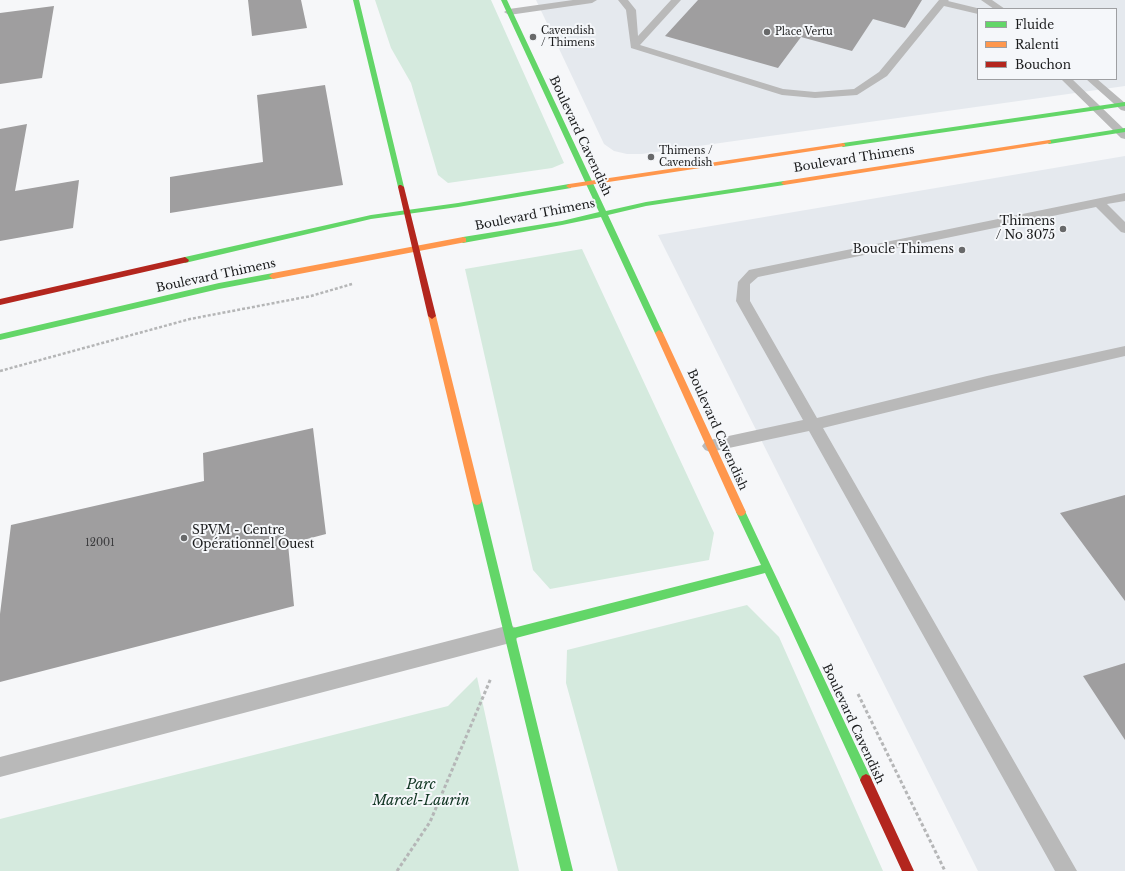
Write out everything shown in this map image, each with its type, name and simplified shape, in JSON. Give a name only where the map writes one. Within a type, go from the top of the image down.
[{"type":"street","points":[[356,0],[567,871]]},
{"type":"street","name":"Boulevard Cavendish","points":[[504,0],[908,871]]},
{"type":"street","name":"Boulevard Thimens","points":[[0,302],[358,220],[588,182],[1124,106]]},
{"type":"street","name":"Boulevard Thimens","points":[[0,337],[219,286],[604,214],[646,204],[756,186],[1123,132]]},
{"type":"street","points":[[510,634],[768,568]]},
{"type":"lane","points":[[509,12],[592,0]]},
{"type":"lane","points":[[623,0],[631,10],[634,46]]},
{"type":"lane","points":[[634,46],[676,0]]},
{"type":"lane","points":[[986,0],[998,8]]},
{"type":"lane","points":[[634,46],[782,92],[815,95],[858,92],[883,74],[944,1],[977,11]]},
{"type":"lane","points":[[1067,80],[1096,109],[1123,132]]},
{"type":"lane","points":[[1092,80],[1124,106]]},
{"type":"lane","points":[[1067,871],[815,424],[743,301],[744,282],[754,273],[1125,197]]},
{"type":"lane","points":[[1098,202],[1125,229]]},
{"type":"lane","points":[[710,446],[815,424],[1125,351]]},
{"type":"lane","points":[[0,767],[510,634]]},
{"type":"path","points":[[0,371],[190,319],[317,295],[358,281]]},
{"type":"path","points":[[397,871],[430,822],[492,676]]},
{"type":"shaded area","points":[[536,0],[1125,0],[1125,86],[642,154],[627,154],[614,151],[604,144]]},
{"type":"shaded area","points":[[1125,156],[1125,871],[978,871],[658,235]]},
{"type":"green space","points":[[375,0],[491,0],[564,163],[552,168],[448,183],[438,175],[411,83],[391,48]]},
{"type":"green space","points":[[582,249],[714,533],[709,560],[550,589],[533,570],[465,269]]},
{"type":"green space","points":[[747,605],[779,637],[883,871],[618,871],[566,683],[567,650]]},
{"type":"green space","name":"Parc Marcel-Laurin","points":[[477,677],[519,871],[0,871],[0,819],[448,706]]},
{"type":"building","points":[[248,0],[301,0],[307,28],[252,36]]},
{"type":"building","name":"Place Vertu","points":[[698,0],[922,0],[905,28],[873,19],[852,51],[801,37],[778,68],[665,36]]},
{"type":"building","points":[[54,6],[42,78],[0,84],[0,13]]},
{"type":"building","points":[[325,85],[343,185],[170,213],[170,177],[263,162],[257,95]]},
{"type":"building","points":[[27,124],[15,191],[79,180],[73,228],[0,241],[0,129]]},
{"type":"building","points":[[313,428],[326,534],[288,544],[294,606],[0,682],[0,614],[11,525],[204,481],[203,453]]},
{"type":"building","points":[[1125,495],[1125,601],[1060,513]]},
{"type":"building","points":[[1125,663],[1125,740],[1083,676]]},
{"type":"traffic: fast","points":[[356,0],[401,187]]},
{"type":"traffic: fast","points":[[504,0],[659,333]]},
{"type":"traffic: fast","points":[[843,145],[1125,104]]},
{"type":"traffic: fast","points":[[1049,142],[1125,130]]},
{"type":"traffic: fast","points":[[463,240],[562,223],[646,204],[784,183]]},
{"type":"traffic: fast","points":[[185,260],[371,217],[458,205],[569,186]]},
{"type":"traffic: fast","points":[[0,337],[219,286],[273,276]]},
{"type":"traffic: fast","points":[[477,501],[567,871]]},
{"type":"traffic: fast","points":[[741,512],[866,780]]},
{"type":"traffic: fast","points":[[510,634],[768,568]]},
{"type":"traffic: slow","points":[[784,183],[1049,142]]},
{"type":"traffic: slow","points":[[569,186],[843,145]]},
{"type":"traffic: slow","points":[[273,276],[463,240]]},
{"type":"traffic: slow","points":[[432,316],[477,501]]},
{"type":"traffic: slow","points":[[659,333],[741,512]]},
{"type":"traffic: jam","points":[[401,187],[432,316]]},
{"type":"traffic: jam","points":[[0,302],[185,260]]},
{"type":"traffic: jam","points":[[866,780],[908,871]]},
{"type":"place","name":"Place Vertu","points":[[767,32]]},
{"type":"place","name":"Cavendish / Thimens","points":[[533,37]]},
{"type":"place","name":"Thimens / Cavendish","points":[[651,157]]},
{"type":"place","name":"Thimens / No 3075","points":[[1063,229]]},
{"type":"place","name":"Boucle Thimens","points":[[962,250]]},
{"type":"place","name":"SPVM - Centre Opérationnel Ouest","points":[[184,538]]}]
